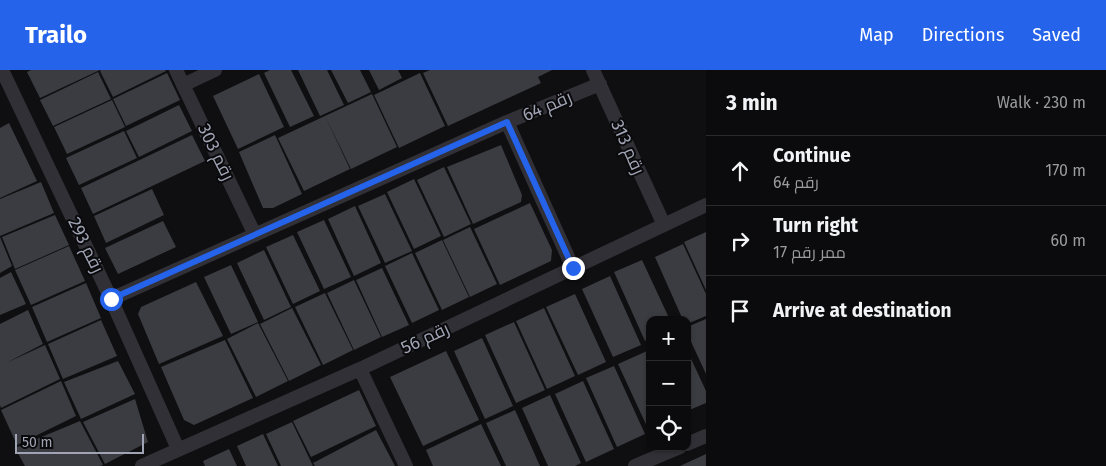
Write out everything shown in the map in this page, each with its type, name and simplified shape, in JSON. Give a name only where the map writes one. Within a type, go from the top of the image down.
[{"type":"street","name":"رقم 293","points":[[2,70],[111,299],[178,449]]},
{"type":"street","name":"رقم 303","points":[[176,70],[255,235]]},
{"type":"street","points":[[183,85],[215,70]]},
{"type":"street","name":"رقم 313","points":[[593,70],[664,225]]},
{"type":"street","name":"رقم 64","points":[[111,299],[507,122],[600,84]]},
{"type":"street","points":[[507,122],[573,268]]},
{"type":"street","name":"رقم 56","points":[[142,466],[360,369],[706,205]]},
{"type":"street","points":[[360,369],[406,466]]},
{"type":"street","points":[[691,442],[706,436]]},
{"type":"street","points":[[635,466],[671,451]]},
{"type":"building","points":[[31,70],[100,70],[40,98],[27,72]]},
{"type":"building","points":[[101,70],[165,70],[166,71],[113,97]]},
{"type":"building","points":[[270,70],[291,70],[314,116],[290,127],[264,73]]},
{"type":"building","points":[[298,70],[327,70],[344,105],[320,116]]},
{"type":"building","points":[[331,70],[360,70],[371,92],[348,103]]},
{"type":"building","points":[[369,70],[398,70],[402,78],[379,90]]},
{"type":"building","points":[[430,70],[552,70],[538,77],[541,83],[448,126],[423,73]]},
{"type":"building","points":[[98,72],[111,99],[53,126],[40,100]]},
{"type":"building","points":[[167,73],[180,100],[126,126],[113,99]]},
{"type":"building","points":[[420,73],[445,126],[399,148],[374,95]]},
{"type":"building","points":[[259,74],[284,127],[238,149],[213,96]]},
{"type":"building","points":[[372,94],[397,147],[351,169],[325,116]]},
{"type":"building","points":[[112,100],[125,127],[67,154],[54,127]]},
{"type":"building","points":[[179,105],[192,131],[139,157],[126,131]]},
{"type":"building","points":[[325,116],[350,169],[304,191],[278,138]]},
{"type":"building","points":[[9,123],[37,181],[0,198],[0,128]]},
{"type":"building","points":[[124,131],[137,158],[79,185],[66,158]]},
{"type":"building","points":[[192,135],[205,161],[93,214],[81,188]]},
{"type":"building","points":[[275,135],[302,194],[273,208],[263,208],[239,152]]},
{"type":"building","points":[[501,145],[522,195],[521,202],[473,224],[447,167]]},
{"type":"building","points":[[444,167],[471,224],[444,237],[417,180]]},
{"type":"building","points":[[414,179],[441,236],[414,249],[387,192]]},
{"type":"building","points":[[41,182],[54,213],[0,236],[0,199]]},
{"type":"building","points":[[152,189],[164,215],[106,243],[94,216]]},
{"type":"building","points":[[385,194],[412,251],[385,263],[358,206]]},
{"type":"building","points":[[530,203],[552,250],[551,261],[500,285],[474,229]]},
{"type":"building","points":[[355,206],[381,263],[354,276],[328,219]]},
{"type":"building","points":[[55,215],[69,245],[15,269],[2,237]]},
{"type":"building","points":[[324,220],[351,277],[324,289],[297,232]]},
{"type":"building","points":[[163,221],[176,247],[118,274],[105,248]]},
{"type":"building","points":[[470,227],[497,284],[470,297],[443,240]]},
{"type":"building","points":[[706,232],[706,290],[684,242]]},
{"type":"building","points":[[293,235],[320,291],[293,304],[266,247]]},
{"type":"building","points":[[0,237],[12,266],[0,273]]},
{"type":"building","points":[[442,240],[469,297],[442,310],[415,253]]},
{"type":"building","points":[[683,244],[706,294],[706,316],[691,322],[691,316],[681,316],[655,257]]},
{"type":"building","points":[[69,246],[85,281],[31,305],[15,270]]},
{"type":"building","points":[[264,250],[291,307],[264,320],[237,263]]},
{"type":"building","points":[[412,253],[439,310],[412,323],[385,266]]},
{"type":"building","points":[[642,260],[668,316],[646,316],[646,341],[645,341],[614,272]]},
{"type":"building","points":[[231,265],[258,322],[231,334],[204,277]]},
{"type":"building","points":[[382,268],[409,325],[382,337],[356,280]]},
{"type":"building","points":[[11,272],[26,304],[0,315],[0,278]]},
{"type":"building","points":[[610,276],[641,345],[613,357],[582,289]]},
{"type":"building","points":[[354,280],[381,337],[354,350],[327,293]]},
{"type":"building","points":[[196,282],[223,336],[159,364],[138,314],[141,307]]},
{"type":"building","points":[[86,283],[101,318],[47,342],[32,307]]},
{"type":"building","points":[[325,293],[353,350],[323,365],[295,307]]},
{"type":"building","points":[[575,294],[606,362],[578,375],[546,307]]},
{"type":"building","points":[[292,308],[321,365],[289,381],[260,324]]},
{"type":"building","points":[[544,308],[575,376],[547,389],[516,321]]},
{"type":"building","points":[[28,310],[43,344],[6,363],[45,345],[60,379],[1,408],[0,324]]},
{"type":"building","points":[[706,319],[706,374],[691,342],[691,325]]},
{"type":"building","points":[[101,320],[117,356],[63,379],[48,344]]},
{"type":"building","points":[[514,322],[545,390],[516,403],[485,335]]},
{"type":"building","points":[[258,323],[288,381],[256,397],[227,339]]},
{"type":"building","points":[[482,338],[513,406],[485,419],[454,351]]},
{"type":"building","points":[[225,340],[253,398],[194,425],[184,420],[161,367]]},
{"type":"building","points":[[446,351],[479,420],[423,446],[390,377]]},
{"type":"building","points":[[646,351],[646,424],[618,364]]},
{"type":"building","points":[[691,359],[706,391],[706,403],[691,409]]},
{"type":"building","points":[[118,361],[135,394],[81,419],[64,382]]},
{"type":"building","points":[[614,366],[645,434],[617,447],[586,378]]},
{"type":"building","points":[[61,381],[76,416],[17,445],[1,410]]},
{"type":"building","points":[[583,381],[614,449],[586,462],[555,394]]},
{"type":"building","points":[[359,390],[376,426],[311,457],[293,421]]},
{"type":"building","points":[[550,395],[581,463],[575,466],[548,466],[522,408]]},
{"type":"building","points":[[135,399],[148,442],[105,464],[83,422]]},
{"type":"building","points":[[515,410],[540,466],[506,466],[486,423]]},
{"type":"building","points":[[80,421],[103,465],[25,466],[15,448]]},
{"type":"building","points":[[292,422],[313,466],[281,466],[266,434]]},
{"type":"building","points":[[481,424],[501,466],[433,466],[426,450]]},
{"type":"building","points":[[376,430],[395,466],[315,466],[313,463]]},
{"type":"building","points":[[263,434],[278,466],[246,466],[237,446]]},
{"type":"building","points":[[229,449],[237,466],[205,466],[203,461]]},
{"type":"building","points":[[706,454],[706,466],[680,466]]},
{"type":"route","points":[[111,299],[507,122],[573,268]]}]
